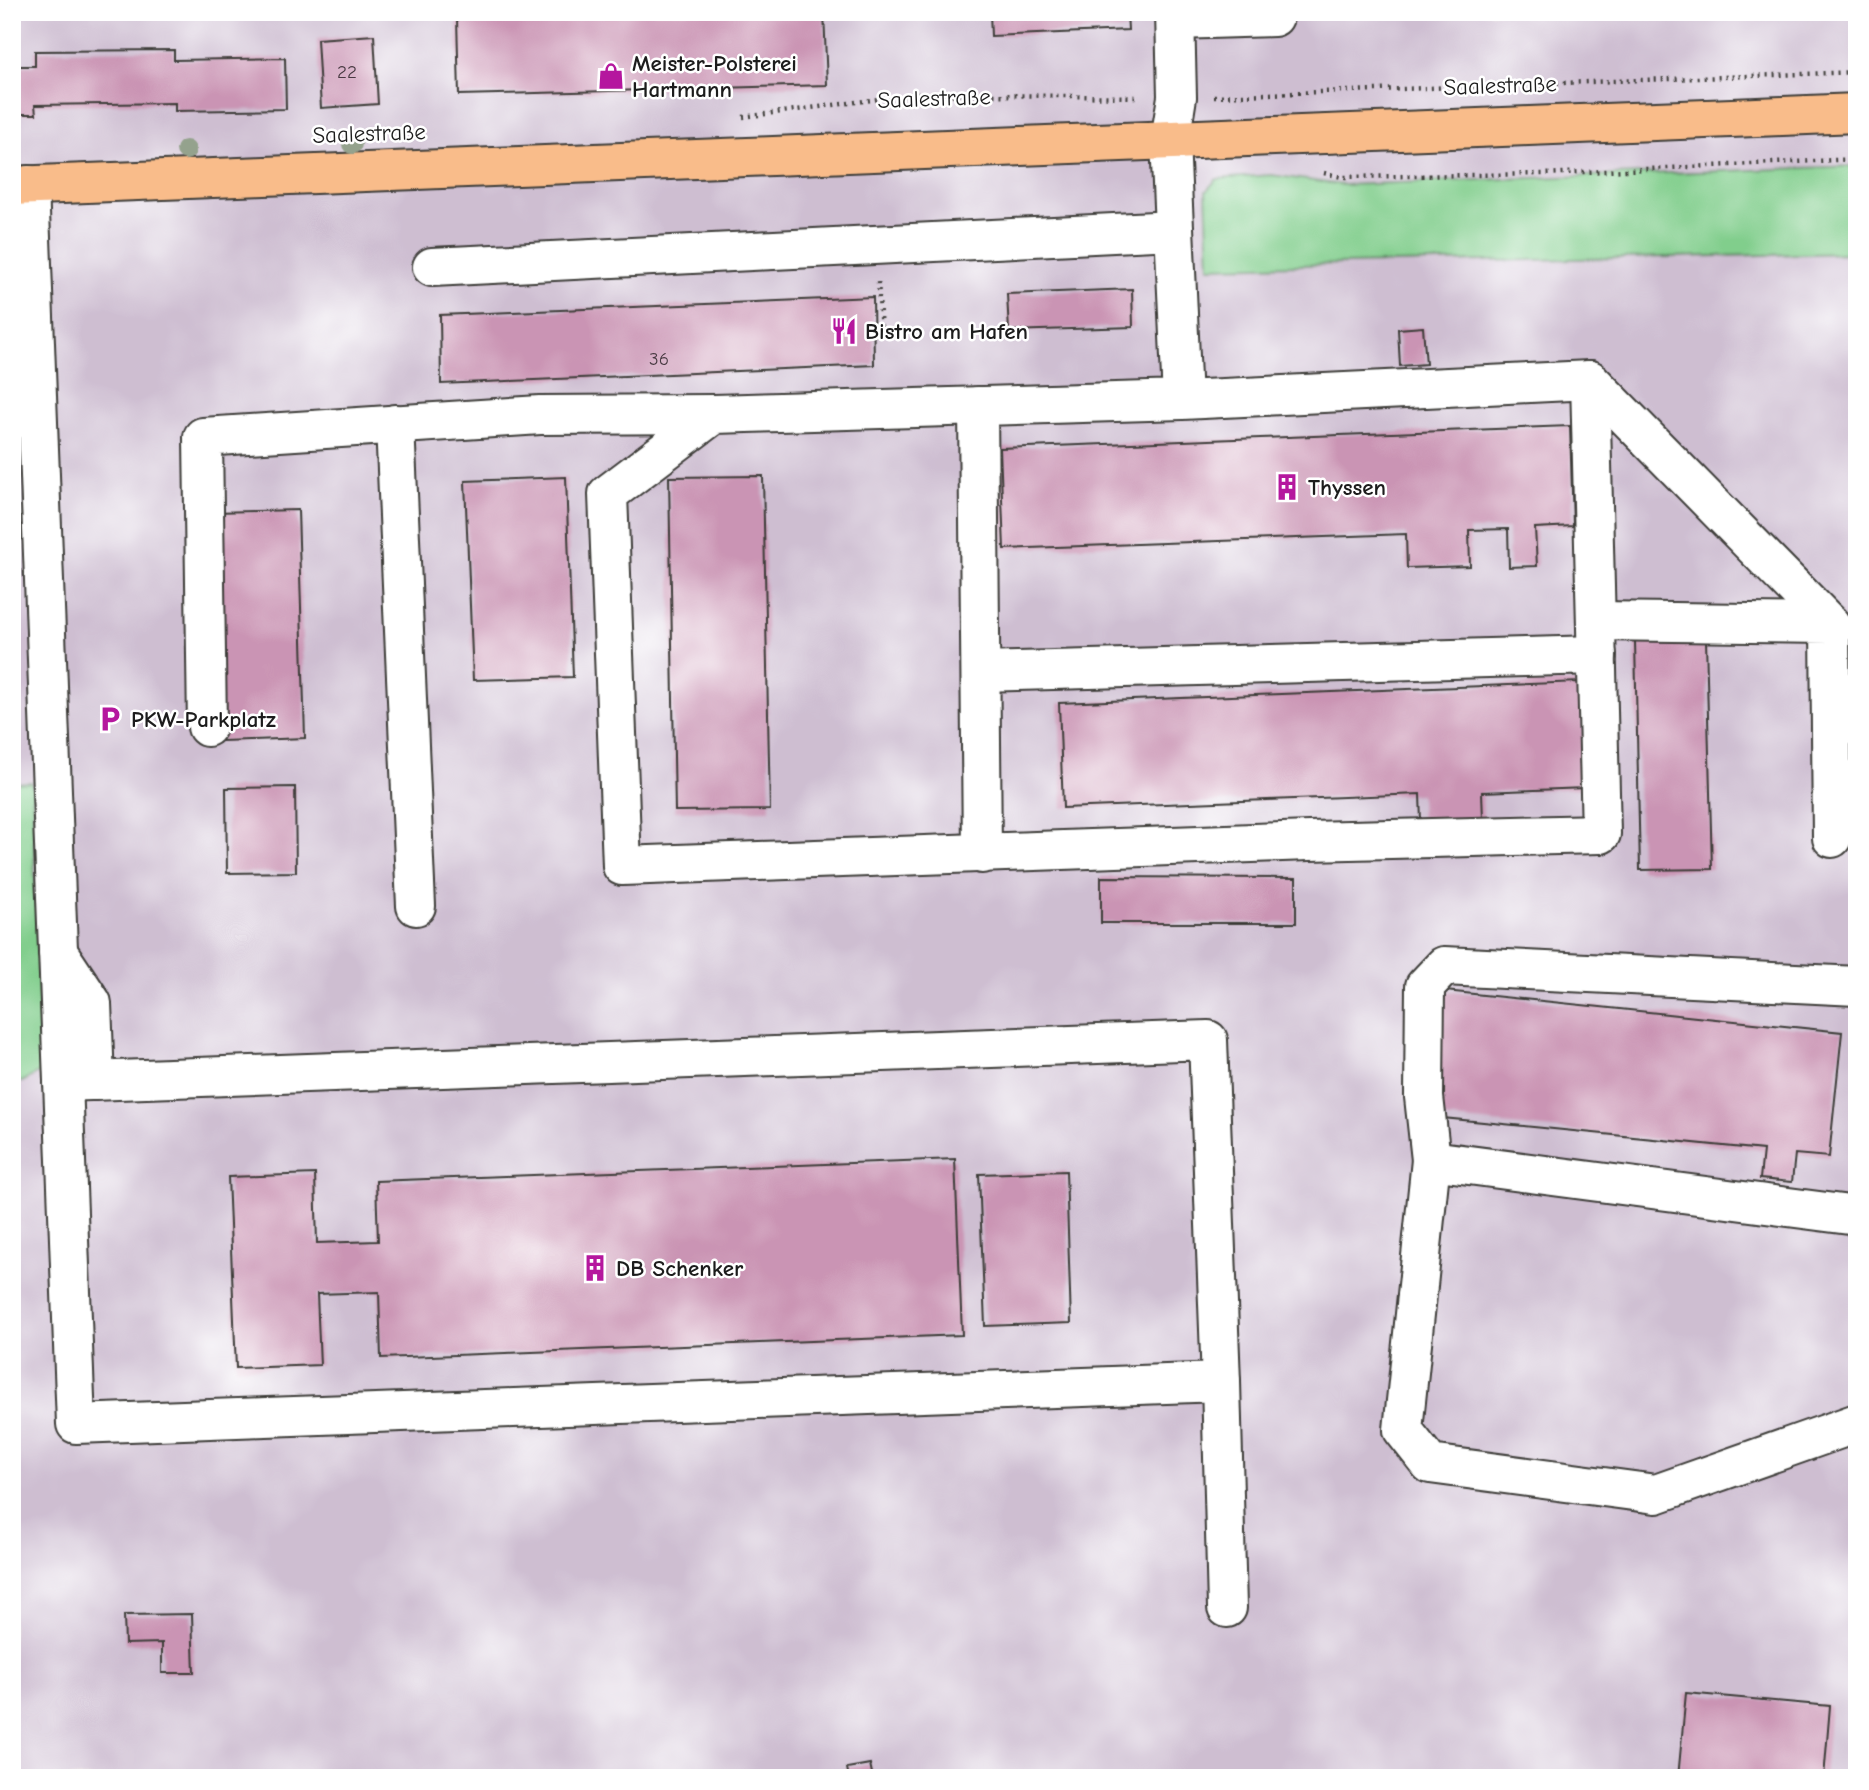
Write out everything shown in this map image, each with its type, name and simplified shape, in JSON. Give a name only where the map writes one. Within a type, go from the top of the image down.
[{"type":"main road","name":"Saalestraße","points":[[21,186],[1857,113]]},
{"type":"lane","points":[[1182,400],[1170,141],[1177,97],[1176,16],[1275,17]]},
{"type":"lane","points":[[21,186],[58,952],[92,1003],[79,1081],[76,1424],[1221,1382]]},
{"type":"lane","points":[[432,267],[1174,230]]},
{"type":"lane","points":[[715,414],[608,494],[622,866],[1309,841],[1601,834],[1590,380]]},
{"type":"lane","points":[[207,727],[203,437],[540,415],[715,414],[1182,400],[1590,380],[1830,624],[1832,838]]},
{"type":"lane","points":[[978,406],[982,854]]},
{"type":"lane","points":[[395,424],[416,906]]},
{"type":"lane","points":[[981,672],[1830,624]]},
{"type":"lane","points":[[1857,986],[1444,966],[1425,986],[1424,1097],[1431,1160],[1403,1430],[1430,1464],[1656,1494],[1857,1423]]},
{"type":"lane","points":[[79,1081],[1208,1040],[1227,1608]]},
{"type":"lane","points":[[1431,1160],[1857,1216]]},
{"type":"path","name":"Saalestraße","points":[[733,118],[917,94],[1177,97],[1857,72]]},
{"type":"path","points":[[874,334],[881,333],[876,245]]},
{"type":"shaded area","points":[[12,12],[1857,12],[1857,1778],[12,1778]]},
{"type":"green space","points":[[1857,166],[1857,253],[1209,267],[1206,191],[1217,179],[1271,175],[1343,185]]},
{"type":"green space","points":[[12,260],[22,527],[12,546]]},
{"type":"green space","points":[[32,782],[41,1072],[22,1082],[12,1082],[12,783]]},
{"type":"building","points":[[590,12],[824,12],[827,85],[459,95],[457,18]]},
{"type":"building","points":[[990,12],[1127,12],[1128,30],[991,36]]},
{"type":"building","points":[[374,35],[378,104],[321,108],[317,39]]},
{"type":"building","points":[[174,50],[174,60],[285,58],[286,109],[175,111],[175,103],[35,105],[36,114],[12,114],[12,66],[35,66],[35,51]]},
{"type":"building","points":[[1132,289],[1133,327],[1009,331],[1007,294]]},
{"type":"building","points":[[873,297],[874,365],[441,384],[440,315]]},
{"type":"building","points":[[1423,327],[1426,364],[1400,366],[1398,329]]},
{"type":"building","name":"Thyssen","points":[[1570,426],[1573,526],[1535,528],[1537,566],[1509,567],[1508,529],[1469,530],[1470,566],[1407,568],[1406,534],[1004,549],[1000,448]]},
{"type":"building","points":[[763,476],[770,810],[675,811],[669,477]]},
{"type":"building","points":[[566,477],[573,677],[473,680],[465,481]]},
{"type":"building","points":[[298,510],[305,738],[222,741],[215,512]]},
{"type":"building","points":[[1706,640],[1712,869],[1640,870],[1635,641]]},
{"type":"building","points":[[1581,682],[1585,788],[1482,792],[1483,820],[1421,822],[1420,794],[1063,808],[1059,703]]},
{"type":"building","points":[[295,787],[296,872],[227,873],[226,788]]},
{"type":"building","points":[[1101,877],[1296,878],[1296,923],[1101,923]]},
{"type":"building","points":[[1445,991],[1842,1032],[1829,1157],[1795,1154],[1792,1182],[1760,1179],[1763,1150],[1433,1117]]},
{"type":"building","name":"DB Schenker","points":[[955,1159],[962,1335],[381,1358],[379,1292],[317,1294],[320,1365],[236,1368],[228,1177],[315,1174],[317,1243],[378,1241],[376,1181]]},
{"type":"building","points":[[1066,1171],[1071,1323],[985,1326],[979,1174]]},
{"type":"building","points":[[192,1614],[194,1673],[162,1673],[162,1643],[125,1644],[124,1615]]},
{"type":"building","points":[[1686,1693],[1830,1706],[1824,1778],[1678,1778]]},
{"type":"building","points":[[870,1764],[873,1778],[849,1778],[847,1768]]},
{"type":"place","name":"Meister-Polsterei Hartmann","points":[[611,76]]},
{"type":"place","name":"Bistro am Hafen","points":[[844,331]]},
{"type":"place","name":"Thyssen","points":[[1287,487]]},
{"type":"place","name":"PKW-Parkplatz","points":[[110,719]]},
{"type":"place","name":"DB Schenker","points":[[595,1268]]}]
